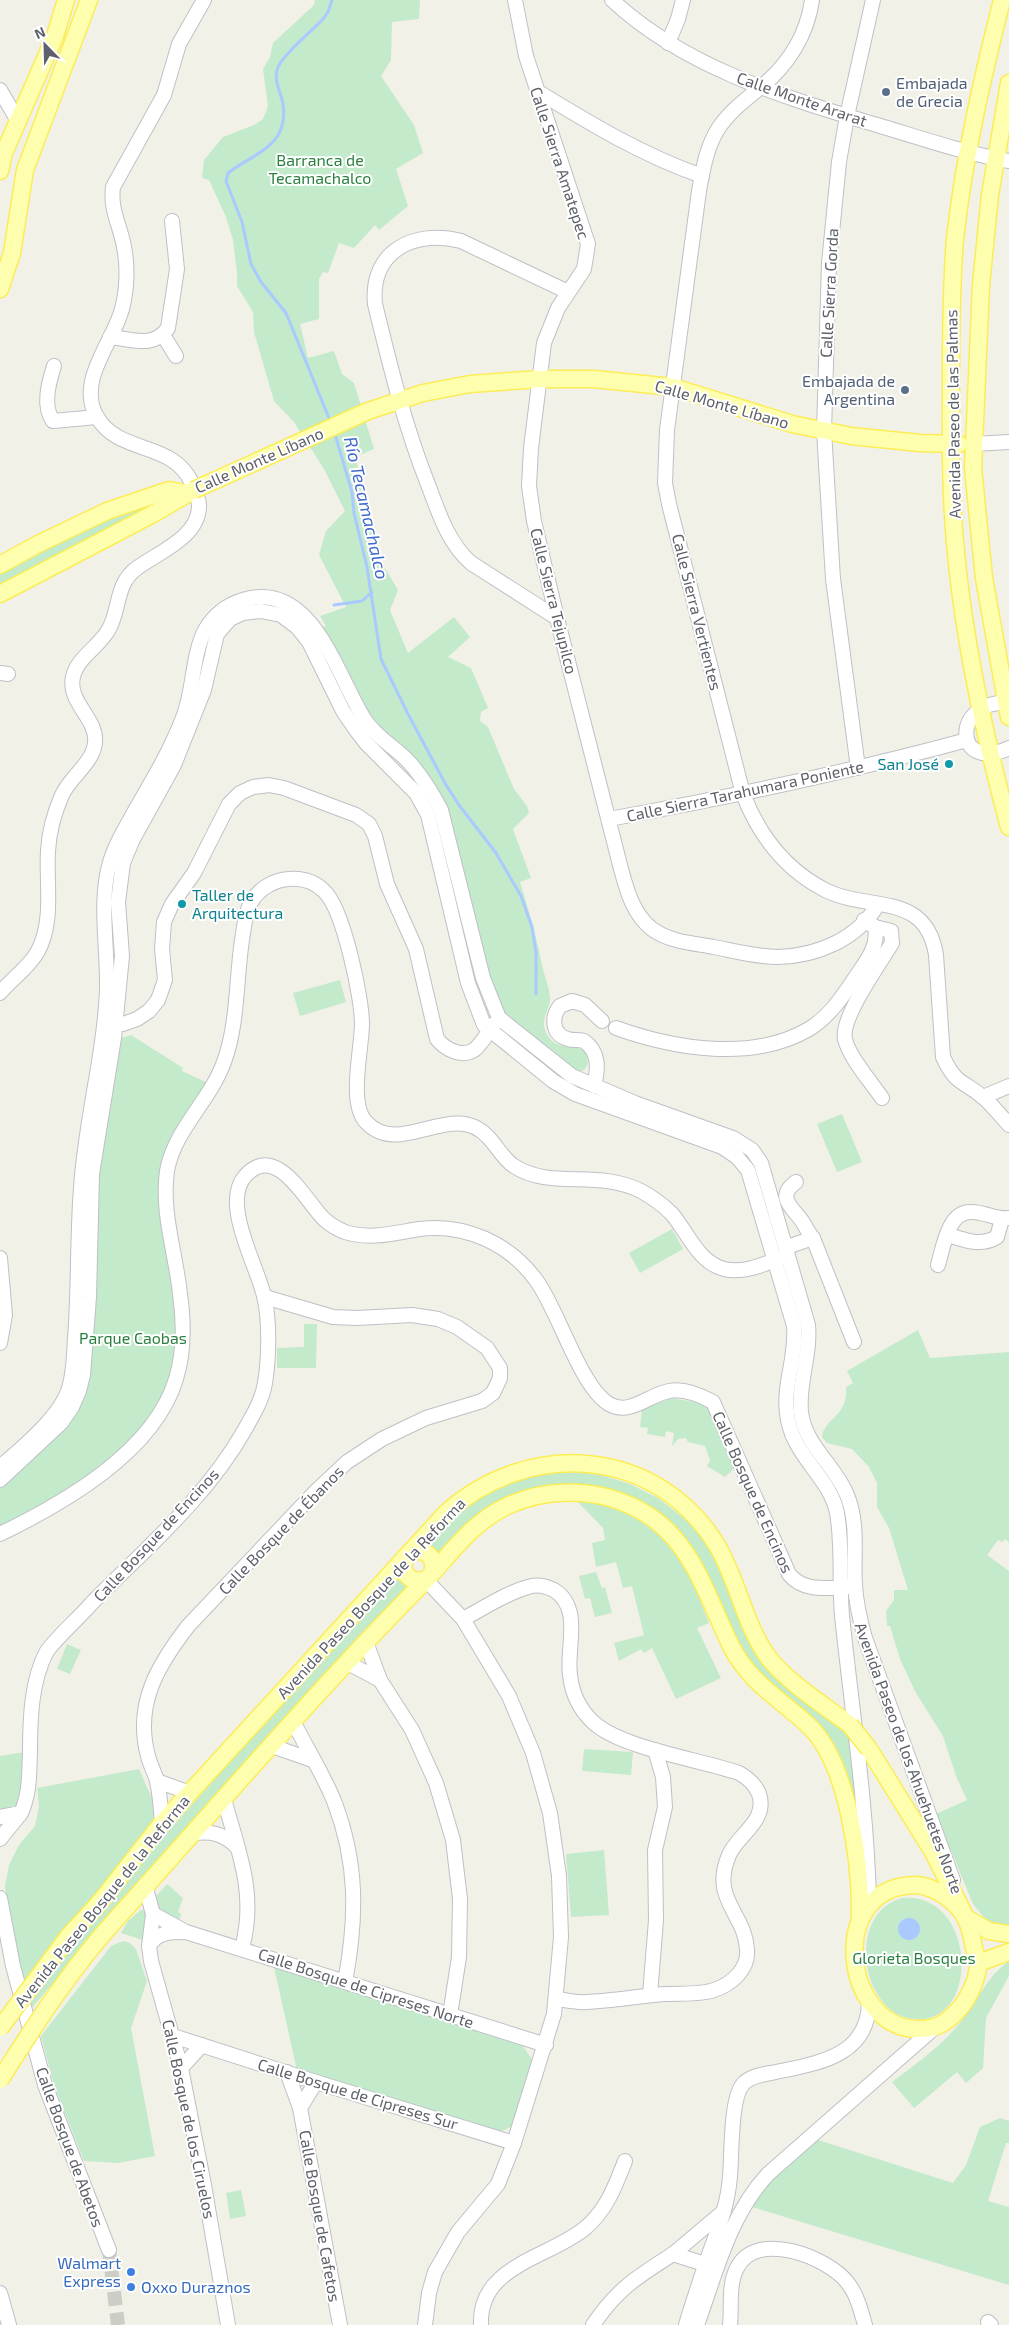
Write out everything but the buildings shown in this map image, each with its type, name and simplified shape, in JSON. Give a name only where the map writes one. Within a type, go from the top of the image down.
[{"type":"main road","points":[[0,171],[4,154],[54,36],[66,0]]},
{"type":"main road","points":[[0,289],[12,253],[25,170],[89,0]]},
{"type":"main road","name":"Avenida Paseo de las Palmas","points":[[1002,0],[978,99],[955,240],[950,444],[955,543],[980,710],[1009,827]]},
{"type":"main road","name":"Avenida Paseo de las Palmas","points":[[1008,707],[978,537],[973,468],[981,285],[990,195],[1003,160],[1009,83]]},
{"type":"main road","name":"Calle Monte Líbano","points":[[0,594],[153,514],[189,491],[368,410],[443,388],[540,379],[594,380],[673,387],[792,424],[824,431],[851,436],[950,444],[974,444]]},
{"type":"main road","name":"Calle Monte Líbano","points":[[0,565],[38,544],[107,511],[169,490],[189,491]]},
{"type":"main road","name":"Avenida Paseo Bosque de la Reforma","points":[[0,2028],[68,1937],[101,1901],[162,1823],[408,1554],[458,1502],[485,1484],[514,1472],[545,1464],[577,1463],[602,1466],[627,1473],[665,1492],[698,1519],[722,1555],[760,1644],[770,1660],[850,1725],[869,1749],[933,1852],[966,1918]]},
{"type":"main road","name":"Avenida Paseo Bosque de la Reforma","points":[[0,2080],[33,2027],[85,1955],[145,1885],[366,1642],[467,1534],[488,1517],[511,1504],[536,1496],[576,1492],[603,1496],[643,1512],[666,1529],[693,1562],[717,1618],[744,1667],[762,1688],[810,1727],[830,1756],[850,1818],[859,1878],[860,1920]]},
{"type":"main road","points":[[419,1550],[427,1552],[432,1558],[434,1566],[429,1576],[418,1582],[410,1579],[404,1573],[403,1565],[408,1554],[419,1550]]},
{"type":"main road","points":[[966,1918],[978,1963],[975,1980],[966,2000],[953,2016],[933,2029],[908,2029],[885,2019],[869,2001],[860,1983],[855,1959],[855,1937],[860,1920],[869,1903],[888,1890],[918,1885],[942,1894],[966,1918],[989,1931],[1009,1934]]},
{"type":"main road","points":[[978,1963],[1009,1952]]},
{"type":"street","points":[[0,993],[28,965],[39,949],[47,917],[48,849],[54,820],[62,795],[93,752],[96,742],[94,730],[73,690],[73,676],[82,662],[104,638],[112,625],[117,600],[123,584],[134,570],[186,536],[196,520],[200,506],[191,481],[180,464],[153,449],[122,440],[108,430],[97,417],[91,398],[91,382],[122,309],[126,279],[125,248],[111,202],[113,187],[164,95],[180,44],[204,0]]},
{"type":"street","name":"Calle Sierra Amatepec","points":[[516,0],[526,56],[588,244],[588,256],[584,269],[558,308],[544,343],[540,379]]},
{"type":"street","name":"Calle Monte Ararat","points":[[612,0],[640,24],[668,43],[761,87],[847,116],[968,152],[1003,160]]},
{"type":"street","points":[[668,43],[678,19],[683,0]]},
{"type":"street","name":"Calle Sierra Vertientes","points":[[812,0],[806,27],[796,47],[776,74],[728,115],[710,142],[702,176],[665,456],[669,504],[743,794],[760,829],[777,854],[790,866],[826,890],[843,897],[897,908],[912,914],[927,926],[934,939],[936,955],[943,1057],[950,1073],[961,1084],[983,1097],[1009,1125]]},
{"type":"street","name":"Calle Sierra Gorda","points":[[858,768],[833,579],[824,431],[829,263],[839,162],[847,116],[873,0]]},
{"type":"street","points":[[0,90],[18,121]]},
{"type":"street","points":[[537,91],[620,141],[664,163],[702,176]]},
{"type":"street","points":[[110,337],[142,342],[163,335],[171,318],[177,269],[172,221]]},
{"type":"street","points":[[557,618],[460,553],[438,511],[412,444],[399,402],[374,292],[376,276],[381,265],[400,247],[413,240],[429,236],[461,241],[568,292]]},
{"type":"street","points":[[163,335],[176,356]]},
{"type":"street","points":[[54,366],[47,390],[50,417],[53,421],[97,417]]},
{"type":"street","name":"Calle Sierra Tejupilco","points":[[540,379],[531,448],[529,486],[534,521],[557,618],[610,819]]},
{"type":"street","name":"Calle Monte Líbano","points":[[974,444],[1009,442]]},
{"type":"street","name":"Avenida Paseo de los Ahuehuetes Norte","points":[[0,1480],[61,1423],[76,1399],[83,1375],[89,1296],[84,1262],[82,1173],[110,1024],[104,903],[109,866],[120,837],[163,761],[184,716],[206,645],[206,628],[222,610],[232,603],[249,598],[258,598],[287,604],[304,614],[317,630],[367,724],[379,738],[406,759],[428,785],[441,810],[482,978],[499,1018],[561,1069],[722,1147],[742,1160],[751,1175],[795,1335],[786,1404],[788,1423],[796,1444],[829,1491],[835,1505],[840,1540],[842,1614],[868,1857],[869,1903]]},
{"type":"street","name":"Avenida Paseo de los Ahuehuetes Norte","points":[[206,645],[230,619],[243,613],[261,611],[281,615],[297,627],[309,642],[343,711],[356,730],[366,743],[416,793],[428,815],[468,983],[484,1025],[553,1081],[575,1094],[734,1138],[752,1150],[765,1170],[807,1316],[809,1334],[801,1404],[802,1419],[813,1445],[842,1484],[849,1501],[856,1552],[855,1587],[858,1614],[966,1918]]},
{"type":"street","points":[[1008,707],[980,710],[967,722],[965,732],[972,748],[979,753],[990,754],[1009,748]]},
{"type":"street","name":"Calle Sierra Tarahumara Poniente","points":[[610,819],[743,794],[858,768],[967,740]]},
{"type":"street","points":[[395,770],[406,759]]},
{"type":"street","points":[[110,1024],[130,1022],[143,1016],[154,1006],[161,994],[166,975],[162,949],[164,922],[172,904],[205,855],[217,824],[228,804],[240,793],[253,787],[269,785],[284,788],[356,815],[369,824],[375,836],[387,884],[416,949],[437,1039],[450,1050],[468,1052],[474,1050],[499,1018]]},
{"type":"street","points":[[610,819],[621,869],[633,906],[641,918],[663,935],[676,940],[777,957],[810,952],[827,947],[870,924],[891,931],[892,943],[848,1017],[844,1034],[847,1045],[882,1098]]},
{"type":"street","points":[[0,1534],[63,1500],[112,1464],[150,1427],[172,1391],[180,1362],[182,1330],[180,1292],[166,1198],[169,1164],[180,1135],[217,1077],[228,1050],[246,913],[258,893],[278,880],[293,878],[315,884],[327,893],[335,906],[358,984],[362,1022],[358,1098],[362,1116],[370,1126],[391,1136],[452,1123],[470,1125],[483,1132],[508,1162],[531,1174],[550,1178],[605,1179],[622,1183],[645,1193],[674,1217],[704,1259],[710,1263],[732,1270],[760,1269],[772,1273],[781,1280]]},
{"type":"street","points":[[870,924],[878,904]]},
{"type":"street","points":[[616,1028],[656,1040],[697,1047],[764,1047],[789,1039],[811,1028],[828,1013],[842,996],[874,948],[877,937],[870,924]]},
{"type":"street","points":[[594,1086],[598,1066],[593,1051],[584,1041],[568,1040],[560,1035],[555,1028],[554,1018],[560,1006],[572,1001],[586,1005],[602,1021]]},
{"type":"street","points":[[983,1097],[1009,1086]]},
{"type":"street","name":"Calle Bosque de Encinos","points":[[0,1839],[21,1813],[30,1787],[32,1707],[43,1658],[52,1644],[193,1500],[237,1444],[255,1412],[265,1383],[267,1349],[265,1297],[239,1222],[237,1200],[240,1184],[247,1173],[259,1167],[274,1167],[287,1175],[323,1219],[336,1229],[355,1235],[377,1236],[442,1228],[464,1231],[497,1244],[518,1260],[537,1280],[584,1372],[592,1386],[606,1402],[617,1407],[629,1408],[668,1391],[676,1391],[692,1393],[713,1402],[789,1574],[798,1583],[815,1587],[855,1587]]},
{"type":"street","points":[[796,1182],[787,1192],[788,1202],[813,1238],[854,1342]]},
{"type":"street","points":[[938,1265],[948,1235],[952,1224],[959,1214],[971,1212],[1006,1219],[997,1237],[988,1242],[973,1243],[948,1235]]},
{"type":"street","points":[[749,1269],[775,1260],[813,1238]]},
{"type":"street","points":[[749,1269],[770,1242]]},
{"type":"street","points":[[0,1258],[5,1315],[0,1343]]},
{"type":"street","name":"Avenida Paseo de los Ahuehuetes Norte","points":[[0,1467],[53,1416],[67,1394],[72,1374],[78,1296],[84,1262]]},
{"type":"street","name":"Calle Bosque de Ébanos","points":[[162,1823],[157,1781],[148,1755],[144,1726],[147,1698],[155,1674],[188,1626],[317,1490],[347,1462],[382,1439],[426,1418],[482,1401],[493,1392],[500,1378],[500,1368],[487,1348],[457,1327],[438,1320],[412,1315],[357,1318],[333,1317],[265,1297]]},
{"type":"street","points":[[424,2325],[428,2293],[439,2264],[458,2232],[498,2184],[514,2142],[546,2045],[554,2014],[561,1937],[559,1876],[550,1813],[533,1753],[509,1696],[464,1619],[429,1576]]},
{"type":"street","points":[[464,1619],[529,1586],[545,1587],[556,1592],[565,1601],[572,1625],[570,1674],[574,1693],[582,1709],[594,1722],[607,1733],[655,1750],[732,1770],[745,1776],[758,1791],[761,1811],[754,1824],[732,1849],[724,1876],[725,1896],[747,1944],[747,1956],[743,1969],[734,1979],[713,1991],[584,2002],[556,1999]]},
{"type":"street","points":[[815,1587],[826,1594],[842,1614]]},
{"type":"street","points":[[366,1642],[380,1680],[412,1730],[436,1784],[453,1840],[460,1908],[459,1957],[450,2015]]},
{"type":"street","points":[[348,1662],[380,1680]]},
{"type":"street","points":[[294,1723],[333,1801],[348,1845],[354,1890],[354,1909],[353,1936],[345,1982]]},
{"type":"street","points":[[272,1746],[312,1760]]},
{"type":"street","points":[[650,1995],[656,1920],[655,1850],[664,1818],[665,1797],[661,1767],[655,1750]]},
{"type":"street","points":[[157,1781],[190,1793]]},
{"type":"street","points":[[224,1799],[245,1871],[248,1897],[247,1923],[242,1948]]},
{"type":"street","points":[[0,1817],[21,1813]]},
{"type":"street","points":[[192,1834],[213,1833],[226,1838],[237,1847]]},
{"type":"street","name":"Calle Bosque de los Ciruelos","points":[[145,1885],[152,1914],[149,1946],[151,1961],[181,2068],[204,2185],[228,2325]]},
{"type":"street","name":"Calle Bosque de Abetos","points":[[0,1903],[13,1966],[45,2086],[109,2250]]},
{"type":"street","name":"Calle Bosque de Cipreses Norte","points":[[152,1914],[186,1932],[242,1948],[546,2045]]},
{"type":"street","name":"Calle Bosque de Cipreses Norte","points":[[149,1946],[155,1938],[164,1933],[186,1932]]},
{"type":"street","points":[[558,1981],[584,2002]]},
{"type":"street","points":[[697,2325],[725,2211],[736,2103],[740,2089],[749,2080],[820,2061],[846,2050],[857,2040],[864,2027],[869,2001]]},
{"type":"street","points":[[554,2014],[584,2002]]},
{"type":"street","points":[[686,2325],[712,2266],[753,2190],[768,2174],[933,2029]]},
{"type":"street","name":"Calle Bosque de Cipreses Sur","points":[[173,2036],[514,2142]]},
{"type":"street","points":[[181,2068],[202,2045]]},
{"type":"street","name":"Calle Bosque de Cafetos","points":[[287,2072],[300,2108],[340,2325]]},
{"type":"street","name":"Calle Bosque de Cafetos","points":[[300,2108],[316,2082]]},
{"type":"street","points":[[481,2325],[485,2298],[496,2281],[514,2268],[575,2236],[593,2221],[611,2195],[624,2161]]},
{"type":"street","points":[[592,2325],[608,2304],[630,2282],[673,2254],[725,2211]]},
{"type":"street","points":[[730,2325],[732,2285],[736,2268],[744,2257],[758,2250],[777,2248],[798,2252],[836,2270],[849,2283],[858,2302],[865,2325]]},
{"type":"street","points":[[673,2254],[712,2266]]},
{"type":"street","points":[[0,2293],[9,2325]]},
{"type":"green space","name":"Barranca de Tecamachalco","points":[[315,0],[420,0],[419,19],[392,22],[391,60],[381,76],[414,125],[423,153],[396,169],[408,206],[379,230],[375,225],[354,248],[339,243],[328,273],[323,272],[319,279],[319,319],[300,324],[308,358],[334,351],[342,374],[354,383],[374,449],[355,457],[378,538],[379,558],[398,590],[390,610],[408,653],[454,617],[470,637],[448,657],[471,668],[488,708],[481,712],[480,721],[488,727],[514,789],[527,806],[529,813],[513,829],[531,878],[520,882],[533,925],[549,991],[550,1003],[544,1025],[552,1041],[562,1046],[581,1049],[586,1052],[588,1064],[584,1070],[577,1073],[515,1031],[494,1002],[444,808],[382,735],[320,628],[326,626],[320,616],[346,607],[319,555],[326,531],[345,511],[324,469],[294,422],[274,401],[254,332],[253,312],[237,286],[233,240],[226,217],[209,180],[202,178],[204,160],[223,137],[254,125],[263,119],[268,106],[263,69],[270,57],[273,43],[314,5]]},
{"type":"green space","points":[[168,496],[0,590],[0,566],[39,545]]},
{"type":"green space","points":[[340,980],[346,1002],[300,1016],[293,993]]},
{"type":"green space","name":"Parque Caobas","points":[[131,1035],[183,1068],[182,1071],[208,1083],[181,1124],[168,1148],[167,1154],[178,1325],[176,1359],[172,1375],[161,1401],[145,1425],[124,1447],[101,1467],[76,1484],[0,1529],[0,1486],[64,1425],[118,1039]]},
{"type":"green space","points":[[842,1114],[862,1162],[837,1172],[817,1124]]},
{"type":"green space","points":[[672,1229],[683,1249],[640,1273],[629,1253]]},
{"type":"green space","points":[[304,1324],[317,1324],[316,1368],[277,1368],[277,1348],[304,1347]]},
{"type":"green space","points":[[918,1330],[930,1358],[1009,1352],[1009,1542],[1005,1539],[1002,1542],[998,1540],[987,1555],[1009,1571],[1009,1929],[988,1922],[973,1904],[936,1814],[967,1800],[956,1776],[943,1736],[916,1693],[900,1659],[890,1626],[887,1626],[886,1611],[894,1600],[894,1590],[908,1590],[889,1528],[877,1507],[877,1483],[869,1467],[852,1449],[827,1443],[822,1437],[827,1426],[843,1405],[846,1397],[846,1387],[853,1383],[847,1371]]},
{"type":"green space","points":[[671,1398],[701,1403],[709,1408],[736,1467],[725,1477],[707,1466],[710,1460],[705,1446],[688,1442],[686,1438],[678,1439],[672,1446],[674,1433],[666,1431],[665,1437],[647,1434],[648,1428],[640,1427],[642,1410]]},
{"type":"green space","points":[[556,1472],[594,1473],[630,1484],[658,1498],[689,1522],[715,1555],[746,1626],[848,1732],[866,1859],[836,1754],[753,1666],[743,1651],[702,1564],[690,1545],[667,1522],[552,1487],[440,1554],[437,1554],[430,1548],[440,1530],[450,1520],[488,1494],[513,1481]]},
{"type":"green space","points":[[578,1502],[607,1506],[634,1518],[658,1535],[678,1556],[695,1589],[709,1623],[697,1628],[721,1678],[676,1699],[652,1648],[644,1653],[641,1649],[619,1661],[614,1643],[644,1635],[632,1586],[623,1588],[616,1562],[596,1567],[592,1543],[605,1540],[603,1528]]},
{"type":"green space","points":[[400,1571],[411,1583],[99,1929],[24,2017],[5,1886],[9,1865],[19,1845],[35,1826],[39,1807],[37,1788],[139,1769],[158,1812],[156,1845]]},
{"type":"green space","points":[[596,1572],[602,1588],[605,1587],[612,1613],[595,1617],[590,1598],[585,1599],[579,1576]]},
{"type":"green space","points":[[67,1644],[81,1650],[70,1674],[57,1669]]},
{"type":"green space","points":[[584,1749],[633,1752],[631,1775],[582,1771]]},
{"type":"green space","points":[[30,1751],[26,1802],[0,1817],[0,1756]]},
{"type":"green space","points":[[604,1850],[609,1915],[571,1917],[566,1854]]},
{"type":"green space","points":[[167,1884],[183,1898],[178,1912],[181,1914],[180,1919],[156,1910],[152,1901]]},
{"type":"green space","name":"Glorieta Bosques","points":[[902,1898],[927,1902],[945,1915],[957,1935],[962,1959],[960,1982],[951,2002],[935,2016],[913,2019],[895,2013],[882,2001],[870,1977],[866,1950],[872,1924],[879,1913],[889,1904]]},
{"type":"green space","points":[[141,1910],[147,1911],[143,1940],[121,1933],[128,1921]]},
{"type":"green space","points":[[123,1941],[130,1943],[136,1949],[147,1981],[131,2028],[155,2156],[118,2163],[84,2161],[54,2085],[41,2036],[111,1946]]},
{"type":"green space","points":[[1009,1961],[1009,1976],[986,2018],[983,2068],[966,2083],[957,2072],[914,2108],[892,2082],[927,2055],[952,2032],[994,1974]]},
{"type":"green space","points":[[274,1967],[523,2046],[533,2061],[513,2126],[495,2134],[297,2071]]},
{"type":"green space","points":[[1000,2118],[1009,2121],[1009,2143],[1006,2143],[988,2201],[1009,2207],[1009,2285],[749,2206],[756,2193],[815,2139],[953,2183],[966,2165],[980,2127]]},
{"type":"green space","points":[[241,2190],[246,2216],[230,2219],[226,2193]]},
{"type":"water","points":[[909,1918],[919,1925],[920,1929],[913,1939],[909,1940],[899,1933],[898,1929],[905,1919]]},
{"type":"waterway","name":"Río Tecamachalco","points":[[331,423],[286,313],[261,282],[251,264],[242,222],[226,181],[228,173],[259,153],[276,139],[284,118],[283,104],[276,79],[279,65],[290,51],[323,19],[328,12],[332,0]]},
{"type":"waterway","name":"Río Tecamachalco","points":[[334,431],[352,492],[354,513],[367,567],[381,659],[446,785],[496,853],[521,896],[532,927],[536,952],[536,994]]},
{"type":"waterway","points":[[334,605],[362,601],[372,592]]},
{"type":"tunnel","points":[[109,2250],[118,2325]]},
{"type":"place","name":"Embajada de Grecia","points":[[886,92]]},
{"type":"place","name":"Embajada de Argentina","points":[[905,390]]},
{"type":"place","name":"San José","points":[[949,764]]},
{"type":"place","name":"Taller de Arquitectura","points":[[182,904]]},
{"type":"place","name":"Walmart Express","points":[[131,2272]]},
{"type":"place","name":"Oxxo Duraznos","points":[[131,2287]]}]
